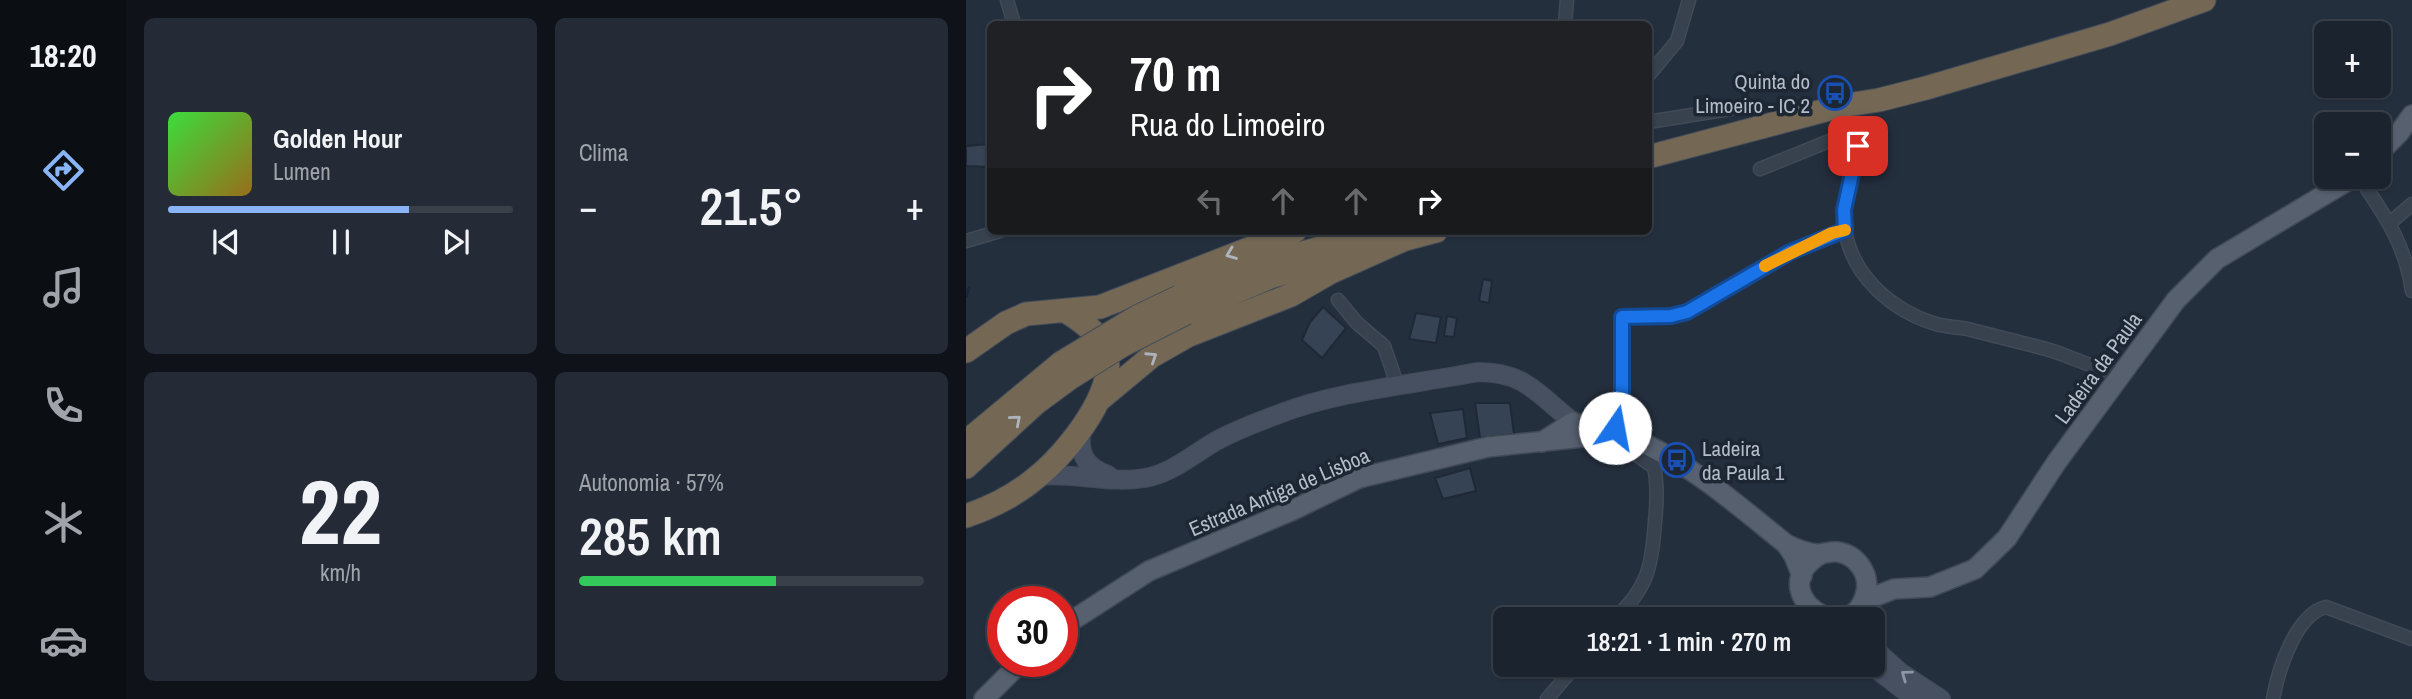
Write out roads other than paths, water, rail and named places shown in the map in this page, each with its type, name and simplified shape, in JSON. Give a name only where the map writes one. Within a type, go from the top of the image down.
[{"type":"highway","points":[[1652,157],[1830,108],[1879,100],[2110,34],[2204,0]]},
{"type":"highway","points":[[1652,169],[1852,122],[1879,100]]},
{"type":"highway","points":[[966,351],[1006,323],[1026,314],[1100,307],[1132,297],[1192,270],[1284,235]]},
{"type":"highway","points":[[966,442],[1066,371],[1124,345],[1182,305],[1263,264],[1367,235]]},
{"type":"highway","points":[[1182,305],[1420,235]]},
{"type":"highway","points":[[966,516],[1001,501],[1038,476],[1081,430],[1099,400],[1152,356],[1189,335],[1291,295],[1331,272],[1405,239]]},
{"type":"highway","points":[[1067,312],[1080,321],[1103,345],[1107,361],[1099,400]]},
{"type":"highway","points":[[966,467],[1036,403],[1066,371]]},
{"type":"main road","points":[[2391,139],[2412,115]]},
{"type":"main road","name":"Ladeira da Paula","points":[[1863,607],[1894,589],[1930,587],[1975,569],[2007,538],[2056,463],[2176,300],[2217,259],[2337,189]]},
{"type":"main road","points":[[1557,436],[1590,430],[1613,434],[1641,442],[1677,460],[1786,544],[1794,556],[1801,576],[1800,586],[1809,607]]},
{"type":"main road","name":"Estrada Antiga de Lisboa","points":[[1078,617],[1149,571],[1293,510],[1359,478],[1488,447],[1557,436]]},
{"type":"main road","points":[[1786,544],[1821,554],[1840,552],[1849,556],[1881,584],[1894,589]]},
{"type":"main road","points":[[1801,576],[1809,563],[1821,554]]},
{"type":"main road","points":[[1861,607],[1867,591],[1863,570]]},
{"type":"main road","points":[[984,699],[1006,677]]},
{"type":"street","points":[[1007,0],[1013,21]]},
{"type":"street","points":[[1564,21],[1567,0]]},
{"type":"street","points":[[1652,71],[1676,41],[1689,0]]},
{"type":"street","points":[[1652,121],[1742,107]]},
{"type":"street","points":[[1760,169],[1852,122]]},
{"type":"street","points":[[1852,122],[1844,210],[1845,230],[1863,273],[1885,299],[1909,315],[1939,325],[1964,328],[2049,350],[2101,370],[2122,374]]},
{"type":"street","points":[[2366,189],[2390,223],[2408,266],[2412,291]]},
{"type":"street","points":[[2390,223],[2412,204]]},
{"type":"street","points":[[1625,607],[1637,594],[1652,562],[1657,495],[1654,467],[1625,447],[1613,434],[1622,392],[1622,317],[1671,316],[1687,312],[1790,252],[1845,230]]},
{"type":"street","points":[[966,241],[990,235]]},
{"type":"street","points":[[1338,300],[1356,323],[1384,346],[1398,387]]},
{"type":"street","points":[[1038,476],[1062,474],[1099,480],[1146,478],[1169,470],[1212,443],[1283,412],[1315,403],[1478,372],[1497,372],[1517,377],[1538,390],[1554,406],[1557,436]]},
{"type":"street","points":[[1554,406],[1557,436]]},
{"type":"street","points":[[1081,430],[1080,447],[1089,466],[1121,480]]},
{"type":"street","points":[[2273,699],[2284,661],[2305,619],[2314,610],[2326,607],[2412,639]]},
{"type":"street","points":[[1885,659],[1941,699]]},
{"type":"street","points":[[1885,676],[1915,699]]},
{"type":"street","points":[[1547,699],[1566,677]]},
{"type":"waterway","points":[[966,296],[969,288]]},
{"type":"place","name":"Quinta do Limoeiro - IC 2","points":[[1835,93]]},
{"type":"place","name":"Ladeira da Paula 1","points":[[1677,460]]}]
